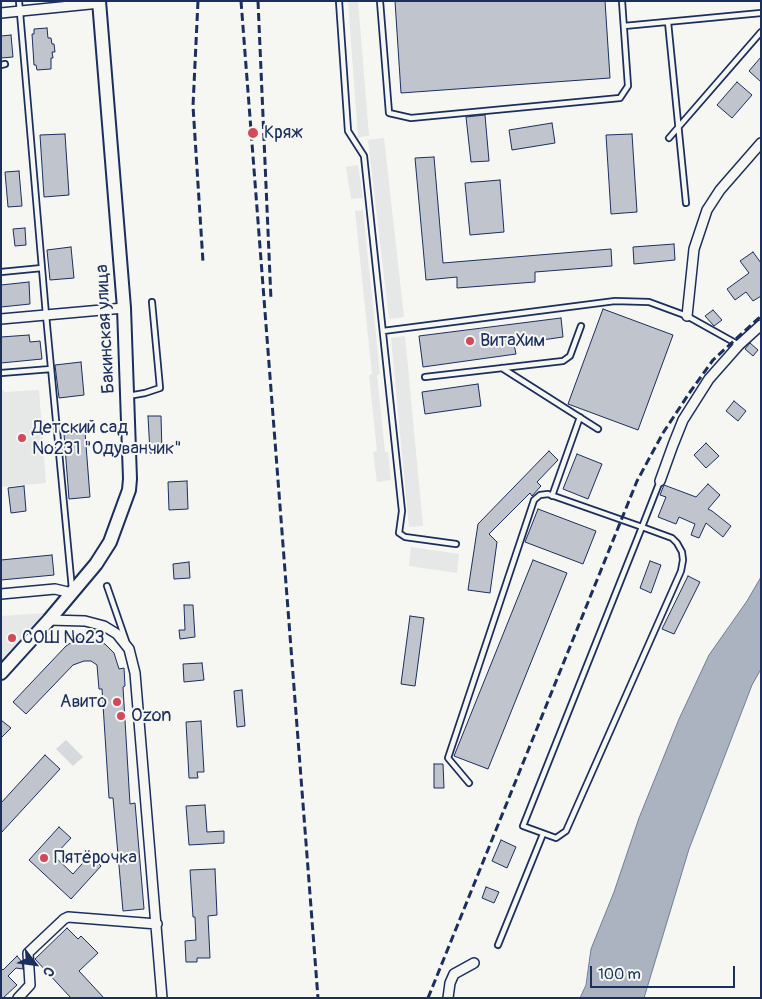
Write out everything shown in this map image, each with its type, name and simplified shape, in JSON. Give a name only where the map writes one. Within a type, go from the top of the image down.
[{"type":"main road","name":"Бакинская улица","points":[[1,673],[96,564],[110,542],[129,490],[124,308],[100,2]]},
{"type":"street","points":[[1,13],[100,2]]},
{"type":"street","points":[[686,316],[694,249],[707,210],[720,190],[761,143]]},
{"type":"street","points":[[1,319],[124,308]]},
{"type":"street","points":[[660,481],[683,420],[709,379],[740,345],[761,326]]},
{"type":"street","points":[[1,594],[55,589],[72,593]]},
{"type":"street","points":[[49,620],[86,621],[104,626],[118,634],[129,649],[135,673],[162,998]]},
{"type":"street","points":[[18,998],[30,985],[28,953],[64,919],[68,917],[156,924]]},
{"type":"street","points":[[448,998],[450,983],[454,974],[474,963]]},
{"type":"lane","points":[[19,1],[72,593]]},
{"type":"lane","points":[[339,1],[348,130],[364,156],[402,511],[399,533],[405,537],[456,544]]},
{"type":"lane","points":[[380,1],[389,113],[411,118],[620,98],[628,86],[622,1]]},
{"type":"lane","points":[[624,26],[761,13]]},
{"type":"lane","points":[[668,22],[686,203]]},
{"type":"lane","points":[[670,138],[761,32]]},
{"type":"lane","points":[[1,272],[42,268]]},
{"type":"lane","points":[[383,331],[615,301],[649,302],[686,316],[740,345]]},
{"type":"lane","points":[[127,396],[160,388],[152,302]]},
{"type":"lane","points":[[425,377],[563,362],[570,356],[581,326]]},
{"type":"lane","points":[[502,368],[598,429]]},
{"type":"lane","points":[[1,373],[51,369]]},
{"type":"lane","points":[[552,496],[580,417]]},
{"type":"lane","points":[[469,783],[448,758],[534,500],[540,495],[548,494],[552,496],[642,527],[672,538],[682,552],[681,571],[566,831],[556,838],[523,826],[642,527],[660,481]]},
{"type":"lane","points":[[107,586],[129,649]]},
{"type":"lane","points":[[498,945],[544,834]]},
{"type":"shaded area","points":[[348,1],[358,1],[369,136],[358,137]]},
{"type":"shaded area","points":[[384,138],[404,317],[389,319],[368,140]]},
{"type":"shaded area","points":[[358,165],[363,198],[351,199],[346,167]]},
{"type":"shaded area","points":[[363,210],[380,374],[377,375],[385,452],[388,452],[391,480],[377,482],[373,452],[377,451],[369,375],[372,374],[355,211]]},
{"type":"shaded area","points":[[405,336],[423,526],[409,527],[391,338]]},
{"type":"shaded area","name":"Детский сад №231 \"Одуванчик\"","points":[[1,389],[5,392],[39,390],[46,483],[1,487]]},
{"type":"shaded area","points":[[411,547],[459,554],[457,573],[409,566]]},
{"type":"shaded area","points":[[761,577],[761,669],[752,685],[689,849],[644,998],[580,998],[586,985],[591,949],[614,892],[639,818],[679,719],[709,655],[747,601]]},
{"type":"shaded area","name":"СОШ №23","points":[[45,613],[1,660],[1,616]]},
{"type":"shaded area","points":[[66,740],[83,757],[73,766],[56,749]]},
{"type":"building","points":[[395,1],[605,1],[610,78],[401,93]]},
{"type":"building","points":[[47,28],[48,38],[51,38],[52,44],[54,44],[55,52],[52,52],[51,69],[37,70],[36,65],[34,65],[32,34],[34,34],[34,29]]},
{"type":"building","points":[[11,35],[13,57],[1,58],[1,36]]},
{"type":"building","points":[[761,57],[761,82],[749,71]]},
{"type":"building","points":[[737,82],[752,95],[732,118],[717,105]]},
{"type":"building","points":[[485,115],[489,161],[471,162],[466,117]]},
{"type":"building","points":[[552,123],[555,143],[512,150],[509,130]]},
{"type":"building","points":[[65,134],[69,195],[44,197],[40,135]]},
{"type":"building","points":[[632,134],[637,212],[611,214],[606,135]]},
{"type":"building","points":[[434,157],[443,263],[611,249],[612,266],[535,272],[535,282],[457,288],[457,277],[426,280],[415,158]]},
{"type":"building","points":[[19,171],[22,206],[8,207],[5,172]]},
{"type":"building","points":[[500,180],[504,232],[470,235],[465,183]]},
{"type":"building","points":[[25,228],[26,245],[15,246],[13,229]]},
{"type":"building","points":[[674,244],[675,260],[634,264],[633,247]]},
{"type":"building","points":[[71,247],[74,278],[50,280],[47,250]]},
{"type":"building","points":[[753,252],[761,263],[761,296],[753,301],[746,292],[735,300],[727,289],[749,273],[740,261]]},
{"type":"building","points":[[29,282],[30,304],[1,307],[1,285]]},
{"type":"building","points":[[603,309],[673,335],[638,430],[568,404]]},
{"type":"building","points":[[713,310],[722,320],[714,326],[705,316]]},
{"type":"building","points":[[561,318],[563,337],[514,344],[516,354],[423,367],[419,336]]},
{"type":"building","points":[[29,335],[30,342],[40,341],[42,359],[1,363],[1,337]]},
{"type":"building","points":[[750,343],[758,350],[753,356],[745,349]]},
{"type":"building","points":[[81,362],[84,395],[59,398],[55,365]]},
{"type":"building","points":[[478,384],[481,406],[425,414],[422,392]]},
{"type":"building","points":[[734,401],[746,411],[738,421],[726,411]]},
{"type":"building","points":[[148,416],[161,416],[162,453],[150,453]]},
{"type":"building","points":[[85,432],[90,497],[69,499],[64,434]]},
{"type":"building","points":[[706,443],[719,456],[706,468],[694,455]]},
{"type":"building","points":[[549,451],[558,460],[537,482],[541,486],[532,496],[530,493],[489,534],[497,542],[490,593],[468,590],[478,524]]},
{"type":"building","points":[[577,454],[602,464],[588,499],[563,489]]},
{"type":"building","points":[[187,481],[188,509],[169,510],[168,482]]},
{"type":"building","points":[[708,484],[720,495],[708,509],[731,526],[723,537],[706,523],[699,538],[691,535],[695,524],[679,517],[676,524],[658,517],[666,497],[660,495],[664,485],[696,497]]},
{"type":"building","points":[[24,486],[26,511],[11,513],[8,488]]},
{"type":"building","points":[[538,509],[596,531],[583,564],[525,542]]},
{"type":"building","points":[[52,555],[54,575],[1,580],[1,560]]},
{"type":"building","points":[[533,560],[567,573],[488,769],[454,756]]},
{"type":"building","points":[[650,561],[661,565],[651,593],[640,588]]},
{"type":"building","points":[[189,562],[190,578],[174,579],[173,564]]},
{"type":"building","points":[[688,576],[700,582],[674,634],[662,629]]},
{"type":"building","points":[[184,605],[193,605],[195,637],[180,639],[179,630],[185,630]]},
{"type":"building","points":[[410,616],[424,618],[415,686],[401,684]]},
{"type":"building","points":[[84,638],[105,644],[114,653],[119,669],[124,668],[125,686],[123,687],[130,804],[135,803],[144,909],[123,911],[113,798],[109,798],[102,689],[99,689],[97,665],[91,661],[84,661],[73,665],[26,714],[13,702],[66,646],[75,640]]},
{"type":"building","points":[[202,663],[204,680],[184,682],[183,664]]},
{"type":"building","points":[[242,690],[245,726],[237,727],[234,691]]},
{"type":"building","points":[[1,720],[11,728],[1,738]]},
{"type":"building","points":[[201,721],[204,772],[197,772],[198,778],[189,778],[186,722]]},
{"type":"building","points":[[45,755],[60,769],[1,833],[1,803]]},
{"type":"building","points":[[434,764],[443,764],[444,788],[434,788]]},
{"type":"building","points":[[205,805],[207,832],[224,831],[224,843],[189,845],[186,806]]},
{"type":"building","points":[[59,827],[71,838],[54,856],[73,874],[90,855],[101,866],[71,899],[29,860]]},
{"type":"building","points":[[501,840],[516,847],[507,868],[492,861]]},
{"type":"building","points":[[215,869],[217,915],[208,916],[210,958],[197,958],[197,962],[186,962],[185,941],[196,940],[190,870]]},
{"type":"building","points":[[486,887],[499,892],[494,903],[482,898]]},
{"type":"building","points":[[67,928],[78,939],[81,936],[98,953],[79,971],[104,998],[71,998],[35,959]]},
{"type":"building","points":[[17,956],[22,962],[23,969],[16,968],[8,976],[17,985],[1,998],[1,968],[3,970]]},
{"type":"railway","points":[[198,1],[193,106],[203,262]]},
{"type":"railway","points":[[241,1],[318,998]]},
{"type":"railway","points":[[258,1],[271,300]]},
{"type":"railway","points":[[428,998],[637,481],[663,433],[713,360],[761,316]]},
{"type":"place","name":"Кряж","points":[[253,133]]},
{"type":"place","name":"ВитаХим","points":[[470,341]]},
{"type":"place","name":"Детский сад №231 \"Одуванчик\"","points":[[22,438]]},
{"type":"place","name":"СОШ №23","points":[[12,638]]},
{"type":"place","name":"Авито","points":[[117,702]]},
{"type":"place","name":"Ozon","points":[[121,716]]},
{"type":"place","name":"Пятёрочка","points":[[44,858]]}]
